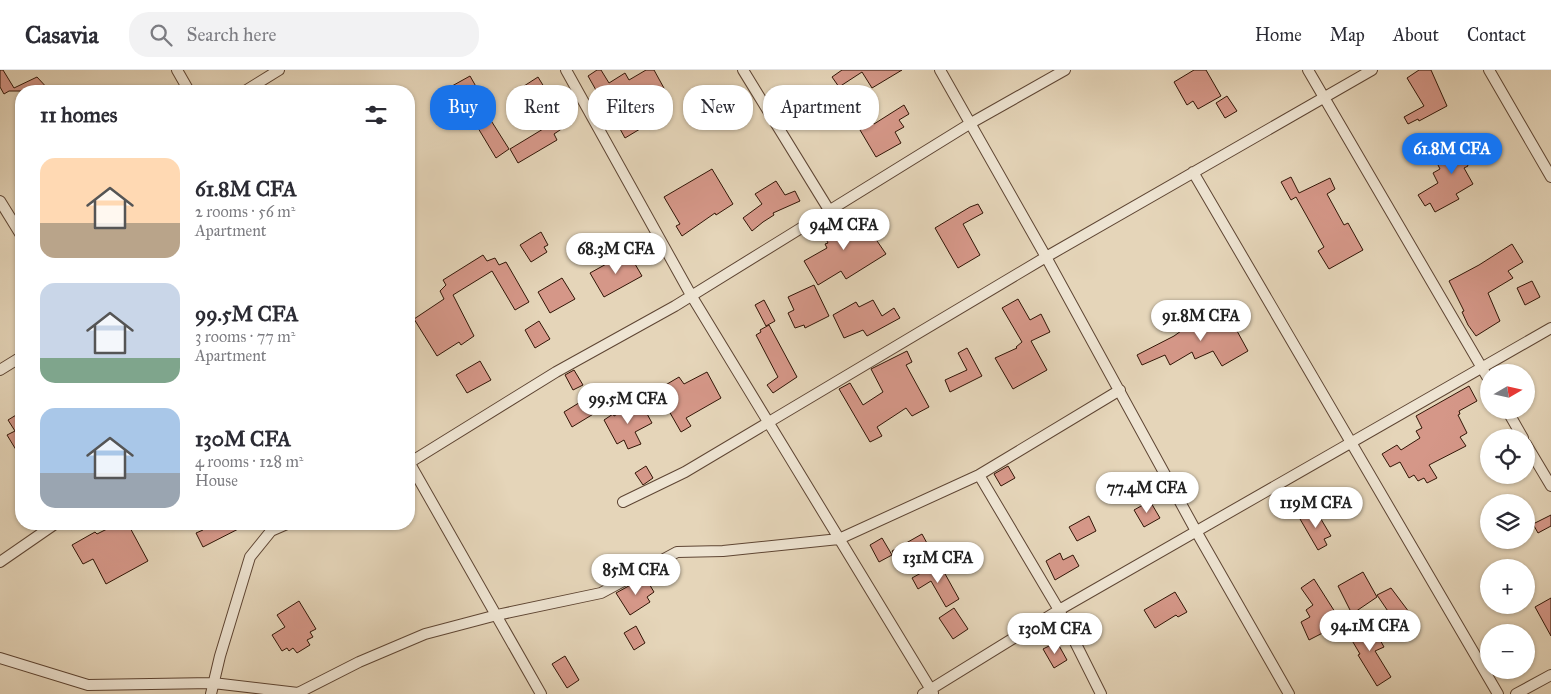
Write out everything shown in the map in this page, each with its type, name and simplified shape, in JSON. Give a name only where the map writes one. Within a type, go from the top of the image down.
[{"type":"street","points":[[177,70],[186,85]]},
{"type":"street","points":[[255,85],[279,70]]},
{"type":"street","points":[[566,70],[691,295],[929,692],[1059,610],[1480,369]]},
{"type":"street","points":[[743,70],[829,210]]},
{"type":"street","points":[[940,70],[1120,390],[1196,531],[1289,694]]},
{"type":"street","points":[[415,459],[556,372],[666,311],[971,123],[1065,70]]},
{"type":"street","points":[[1308,70],[1480,365]]},
{"type":"street","points":[[624,502],[685,472],[1046,257],[1372,70]]},
{"type":"street","points":[[1489,70],[1551,178]]},
{"type":"street","points":[[1193,172],[1498,694]]},
{"type":"street","points":[[0,201],[15,225]]},
{"type":"street","points":[[1489,364],[1551,328]]},
{"type":"street","points":[[0,370],[15,361]]},
{"type":"street","points":[[0,658],[90,690],[213,683],[298,693],[359,662],[426,634],[497,615],[601,593],[677,552],[723,551],[839,539],[979,475],[1120,390]]},
{"type":"street","points":[[1535,459],[1551,486]]},
{"type":"street","points":[[415,473],[541,694]]},
{"type":"street","points":[[979,475],[1059,610],[1101,694]]},
{"type":"street","points":[[0,562],[46,530]]},
{"type":"street","points":[[211,694],[250,557],[273,530]]},
{"type":"street","points":[[1516,694],[1551,675]]},
{"type":"building","points":[[0,70],[3,70],[15,88],[15,91],[9,91],[4,94],[0,87]]},
{"type":"building","points":[[597,70],[601,70],[609,83],[625,73],[629,80],[646,70],[654,70],[662,85],[593,85],[588,76]]},
{"type":"building","points":[[842,70],[902,70],[877,85],[870,85],[862,72],[842,85],[838,85],[832,77]]},
{"type":"building","points":[[1194,70],[1206,70],[1221,96],[1198,109],[1193,101],[1187,105],[1174,82]]},
{"type":"building","points":[[1419,70],[1431,70],[1447,106],[1419,121],[1418,119],[1408,124],[1404,117],[1424,106],[1407,78]]},
{"type":"building","points":[[470,76],[475,85],[454,85]]},
{"type":"building","points":[[37,77],[44,85],[20,85]]},
{"type":"building","points":[[538,77],[543,85],[526,85]]},
{"type":"building","points":[[1227,96],[1237,111],[1225,118],[1216,103]]},
{"type":"building","points":[[904,105],[909,114],[899,120],[904,127],[895,132],[901,143],[876,157],[860,130],[879,130],[879,121]]},
{"type":"building","points":[[496,128],[509,149],[496,158],[479,130],[496,130]]},
{"type":"building","points":[[541,130],[560,130],[554,134],[557,140],[518,163],[510,149]]},
{"type":"building","points":[[621,130],[638,130],[625,138]]},
{"type":"building","points":[[1474,136],[1478,143],[1481,141],[1487,151],[1467,163],[1468,166],[1464,168],[1473,184],[1456,194],[1459,199],[1435,212],[1430,203],[1425,206],[1418,195],[1438,183],[1433,173],[1440,169],[1437,163],[1444,160],[1441,155]]},
{"type":"building","points":[[712,169],[733,204],[716,215],[715,213],[682,236],[676,226],[680,224],[664,197]]},
{"type":"building","points":[[1291,177],[1299,193],[1330,178],[1335,189],[1327,194],[1344,225],[1348,223],[1363,250],[1329,269],[1318,251],[1324,247],[1296,197],[1291,200],[1281,182]]},
{"type":"building","points":[[776,181],[785,195],[795,191],[800,201],[773,213],[774,215],[752,231],[743,218],[762,204],[755,194]]},
{"type":"building","points":[[978,204],[983,213],[963,224],[980,255],[958,268],[935,228]]},
{"type":"building","points":[[841,215],[850,231],[869,222],[875,238],[886,254],[846,279],[841,271],[818,285],[804,261],[827,248],[825,244],[828,243],[820,228]]},
{"type":"building","points":[[541,232],[548,245],[544,247],[547,252],[531,262],[520,245]]},
{"type":"building","points":[[1512,244],[1523,262],[1508,271],[1513,278],[1488,293],[1500,321],[1476,336],[1468,325],[1462,312],[1464,311],[1449,281]]},
{"type":"building","points":[[628,252],[642,276],[604,297],[590,273]]},
{"type":"building","points":[[483,255],[487,261],[495,258],[499,265],[506,262],[529,302],[515,310],[492,271],[453,295],[474,336],[461,345],[459,342],[437,356],[415,318],[444,299],[440,291],[446,285],[443,280]]},
{"type":"building","points":[[562,278],[575,299],[550,313],[538,292]]},
{"type":"building","points":[[1532,281],[1540,297],[1525,305],[1517,288]]},
{"type":"building","points":[[814,285],[829,316],[805,328],[804,325],[795,328],[788,313],[794,310],[788,297]]},
{"type":"building","points":[[1018,299],[1030,320],[1041,314],[1050,332],[1031,341],[1047,370],[1013,389],[995,358],[1017,348],[1022,342],[1002,308]]},
{"type":"building","points":[[764,300],[775,321],[766,326],[755,305]]},
{"type":"building","points":[[873,300],[882,316],[894,308],[900,318],[867,336],[863,330],[844,338],[833,315],[856,302],[859,307]]},
{"type":"building","points":[[1228,309],[1234,318],[1231,320],[1248,351],[1222,366],[1213,351],[1195,359],[1192,352],[1170,365],[1165,355],[1142,365],[1137,355],[1174,336],[1188,326],[1192,331]]},
{"type":"building","points":[[539,321],[550,339],[535,348],[525,330]]},
{"type":"building","points":[[769,325],[797,377],[773,393],[767,385],[778,377],[756,335],[761,332],[760,330]]},
{"type":"building","points":[[967,348],[982,376],[950,392],[945,380],[967,370],[958,353]]},
{"type":"building","points":[[907,351],[912,362],[906,365],[929,407],[912,416],[906,408],[877,427],[882,436],[870,442],[839,389],[850,383],[863,405],[883,392],[871,369]]},
{"type":"building","points":[[480,361],[491,380],[467,393],[456,375]]},
{"type":"building","points":[[574,370],[583,385],[573,390],[565,375]]},
{"type":"building","points":[[707,372],[721,398],[686,418],[691,426],[681,432],[657,390],[679,377],[684,384]]},
{"type":"building","points":[[1469,386],[1477,401],[1459,411],[1460,414],[1458,415],[1467,433],[1460,437],[1466,446],[1429,465],[1437,478],[1427,483],[1424,478],[1418,481],[1414,475],[1409,478],[1400,462],[1390,467],[1382,454],[1397,445],[1401,450],[1420,438],[1416,431],[1422,428],[1416,416]]},
{"type":"building","points":[[587,398],[595,413],[572,427],[564,412]]},
{"type":"building","points":[[640,401],[652,423],[635,432],[641,444],[628,449],[624,440],[617,444],[604,420]]},
{"type":"building","points":[[15,416],[15,431],[8,420]]},
{"type":"building","points":[[15,431],[15,448],[7,435]]},
{"type":"building","points":[[646,466],[653,478],[643,485],[635,473]]},
{"type":"building","points":[[1008,466],[1015,478],[1001,486],[994,474]]},
{"type":"building","points":[[1150,501],[1160,518],[1144,527],[1134,510]]},
{"type":"building","points":[[1315,509],[1331,536],[1324,539],[1327,545],[1318,550],[1300,519]]},
{"type":"building","points":[[1551,515],[1551,526],[1538,533],[1535,523]]},
{"type":"building","points":[[1089,516],[1096,531],[1077,541],[1069,527]]},
{"type":"building","points":[[105,530],[131,530],[148,561],[106,584],[93,559],[83,564],[72,545],[95,532],[97,534]]},
{"type":"building","points":[[203,530],[236,530],[203,547],[196,533]]},
{"type":"building","points":[[922,534],[928,545],[899,562],[892,551]]},
{"type":"building","points":[[882,538],[892,555],[879,562],[870,545]]},
{"type":"building","points":[[1060,553],[1063,560],[1073,555],[1079,566],[1055,580],[1046,561]]},
{"type":"building","points":[[939,563],[959,599],[946,607],[931,581],[918,589],[912,578]]},
{"type":"building","points":[[1363,572],[1377,597],[1352,614],[1338,586]]},
{"type":"building","points":[[645,577],[654,592],[647,597],[650,602],[630,615],[616,593]]},
{"type":"building","points":[[1314,579],[1342,623],[1309,640],[1301,622],[1310,617],[1306,610],[1313,605],[1301,588]]},
{"type":"building","points":[[1391,588],[1412,616],[1398,626],[1377,595]]},
{"type":"building","points":[[1175,592],[1187,612],[1178,617],[1176,615],[1155,628],[1144,610]]},
{"type":"building","points":[[1551,598],[1551,636],[1535,607]]},
{"type":"building","points":[[299,601],[316,629],[310,632],[313,637],[307,640],[310,645],[297,653],[293,648],[289,651],[287,648],[282,651],[272,635],[285,627],[277,615]]},
{"type":"building","points":[[954,608],[968,629],[953,639],[939,618]]},
{"type":"building","points":[[1360,624],[1363,630],[1369,626],[1373,632],[1375,631],[1384,647],[1375,651],[1391,677],[1377,686],[1358,655],[1360,654],[1347,632]]},
{"type":"building","points":[[636,626],[645,643],[634,650],[624,633]]},
{"type":"building","points":[[1057,642],[1067,660],[1054,668],[1043,649]]},
{"type":"building","points":[[565,656],[579,680],[567,688],[552,664]]}]
